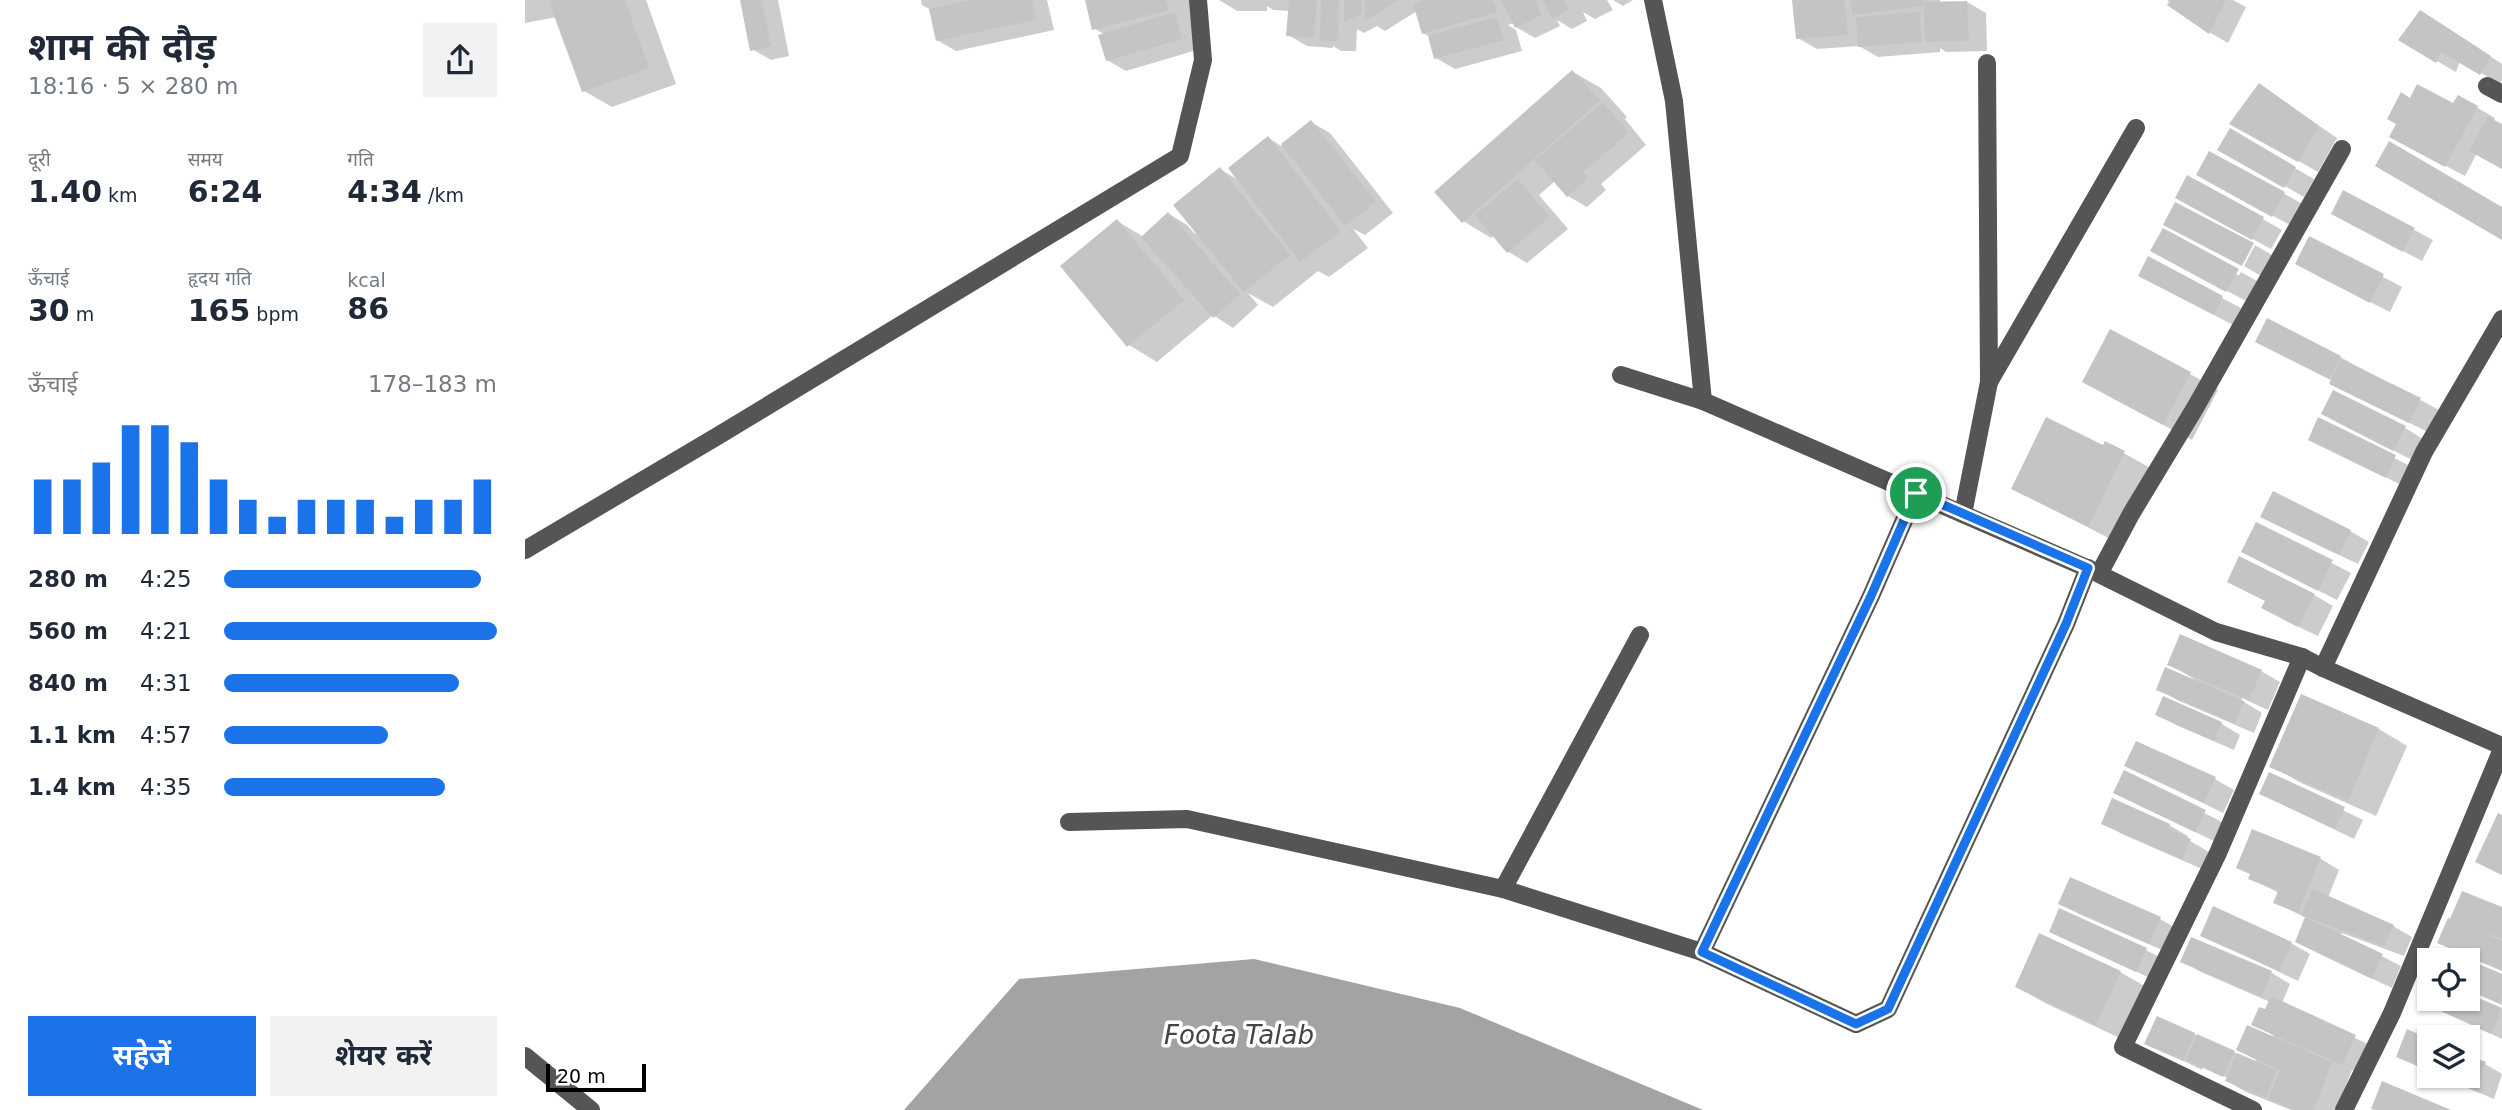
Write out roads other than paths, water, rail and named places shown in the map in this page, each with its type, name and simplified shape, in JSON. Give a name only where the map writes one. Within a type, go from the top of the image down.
[{"type":"street","points":[[525,550],[1180,156],[1203,60],[1198,0]]},
{"type":"street","points":[[1653,0],[1674,101],[1703,401]]},
{"type":"street","points":[[1963,514],[1989,382],[1987,63]]},
{"type":"street","points":[[1989,382],[2136,128]]},
{"type":"street","points":[[1069,822],[1187,819],[1503,889],[1702,952],[1856,1024],[1888,1009],[2093,571],[2195,408],[2342,149]]},
{"type":"street","points":[[2323,668],[2424,452],[2502,320]]},
{"type":"street","points":[[1621,375],[1703,401],[2093,571],[2216,632],[2302,657],[2502,747],[2392,1013],[2344,1110]]},
{"type":"street","points":[[1702,952],[1871,596],[1916,493]]},
{"type":"street","points":[[1503,889],[1640,635]]},
{"type":"street","points":[[2253,1110],[2123,1047],[2218,853],[2302,657]]},
{"type":"street","points":[[525,1056],[591,1110]]},
{"type":"water","name":"Foota Talab","points":[[1254,959],[1460,1008],[1703,1110],[904,1110],[1019,979]]}]
